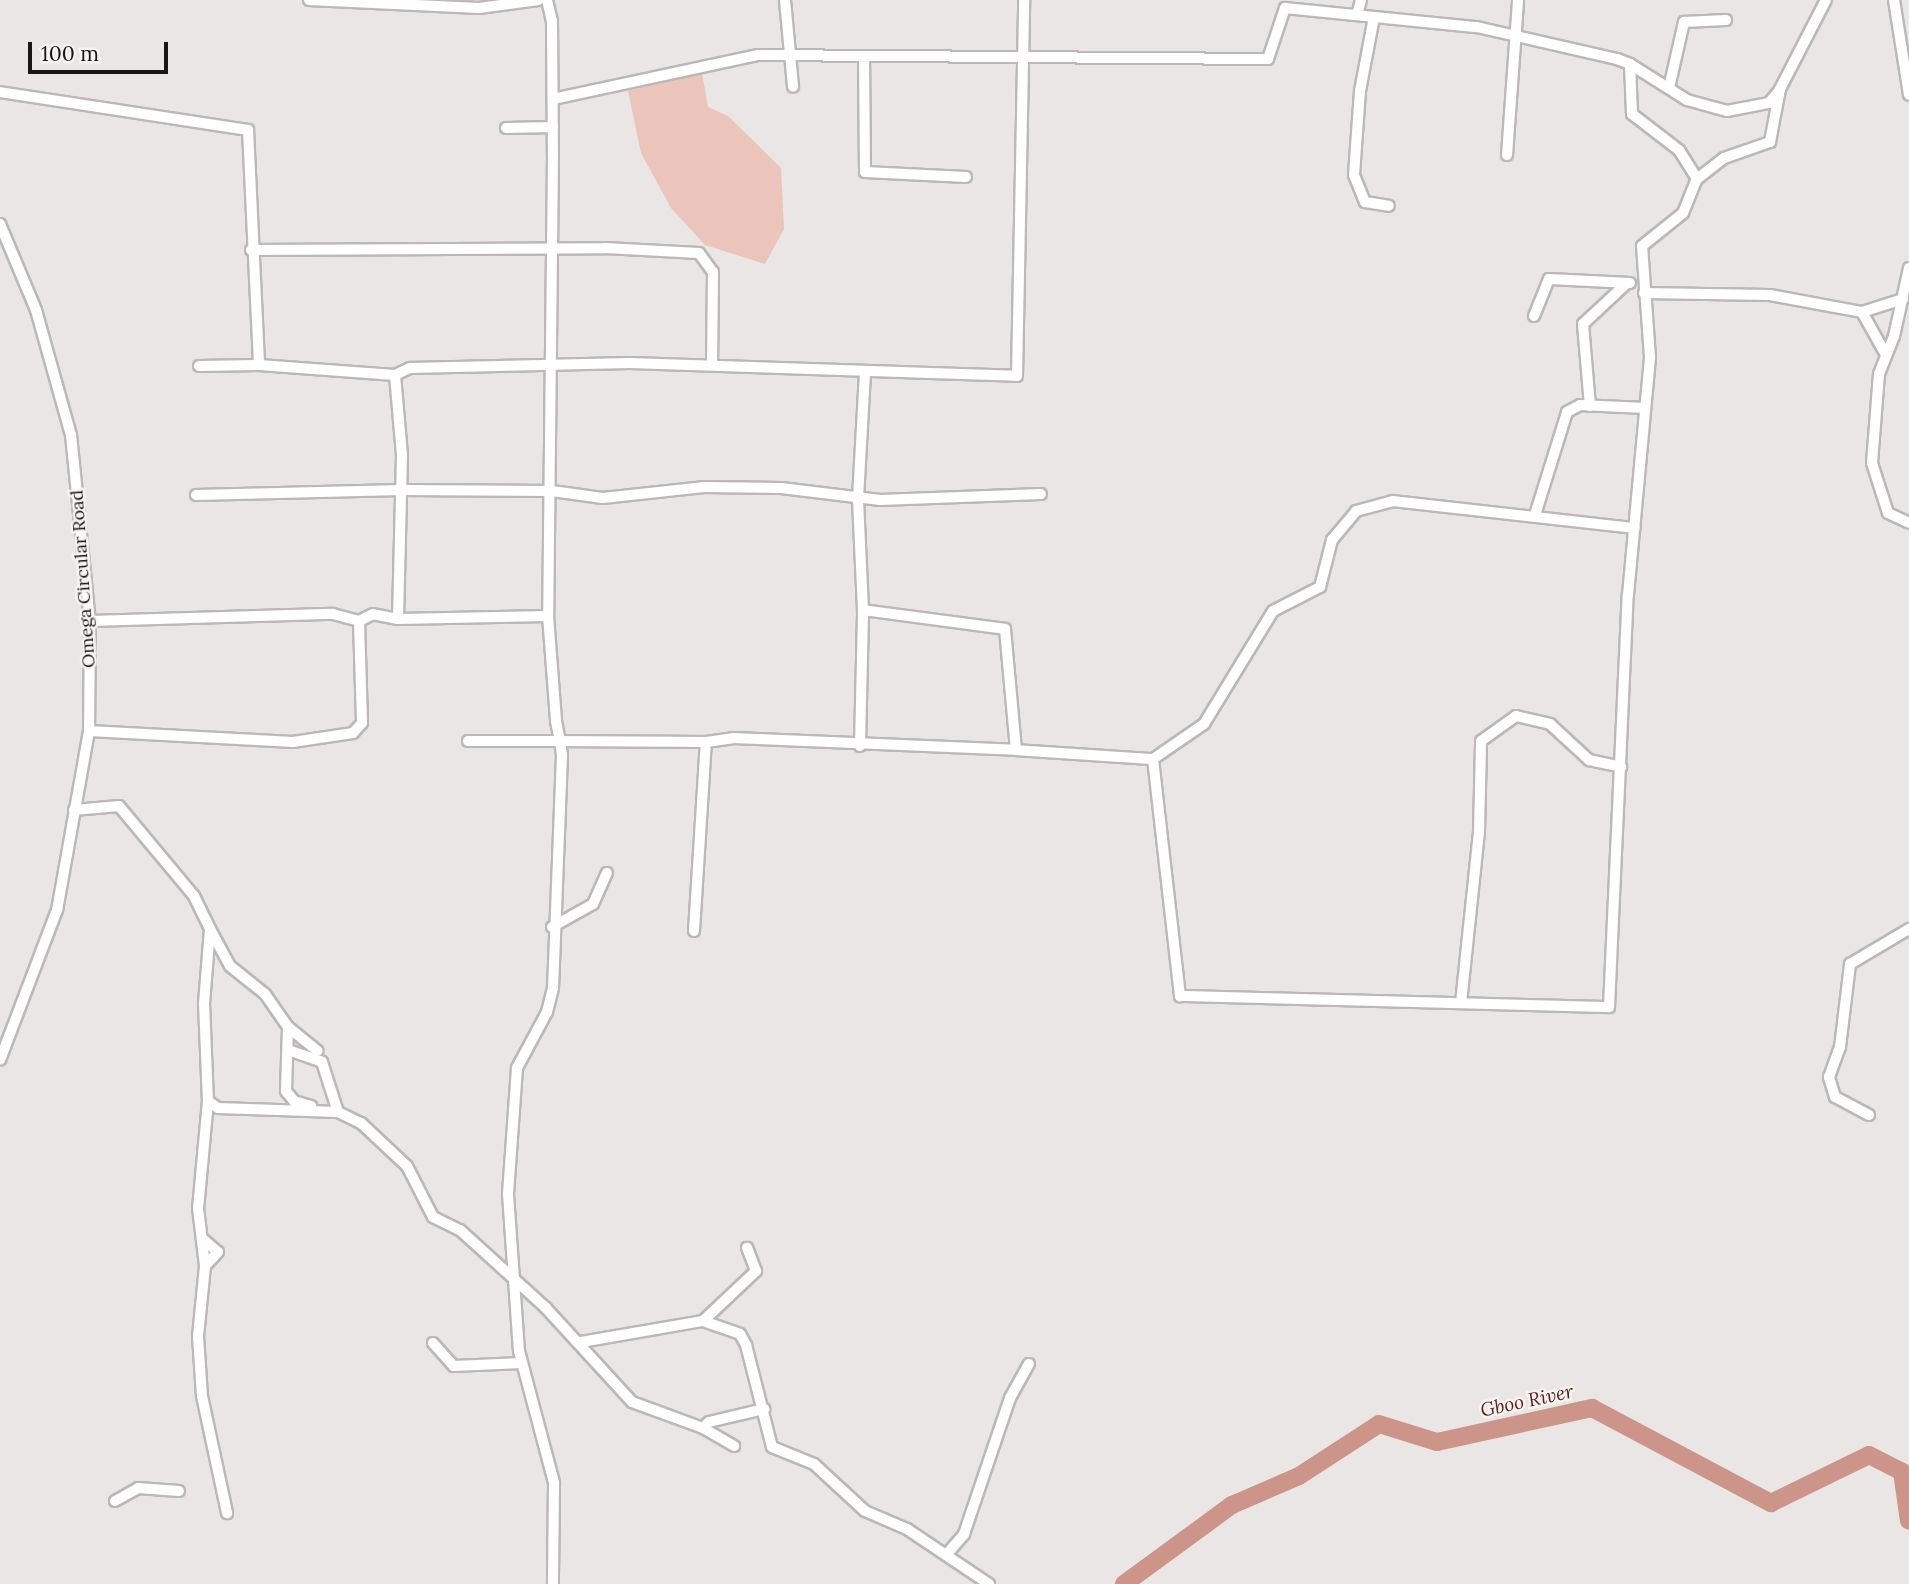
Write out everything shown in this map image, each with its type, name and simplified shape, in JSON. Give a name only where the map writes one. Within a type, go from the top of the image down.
[{"type":"street","points":[[309,0],[479,8],[538,0]]},
{"type":"street","points":[[547,0],[553,99],[552,491],[548,616],[563,796],[555,856],[561,892],[552,926],[550,1004],[519,1060],[513,1092],[508,1239],[522,1363],[552,1465],[553,1584]]},
{"type":"street","points":[[785,0],[793,87]]},
{"type":"street","points":[[199,366],[258,365],[395,375],[410,368],[712,365],[865,374],[1021,373],[1024,0]]},
{"type":"street","points":[[1357,15],[1361,0]]},
{"type":"street","points":[[1507,155],[1518,0]]},
{"type":"street","points":[[553,99],[758,55],[1025,55],[1268,60],[1285,8],[1517,34],[1630,64],[1687,100],[1727,111],[1769,103],[1780,89],[1826,0]]},
{"type":"street","points":[[1894,0],[1909,95]]},
{"type":"street","points":[[1374,17],[1360,91],[1354,175],[1365,202],[1390,206]]},
{"type":"street","points":[[1669,88],[1684,22],[1726,20]]},
{"type":"street","points":[[864,56],[865,172],[966,177]]},
{"type":"street","points":[[1630,64],[1632,114],[1679,150],[1698,179]]},
{"type":"street","points":[[1153,759],[1180,996],[1609,1007],[1634,528],[1650,357],[1642,246],[1683,214],[1698,179],[1724,158],[1770,142],[1780,89]]},
{"type":"street","points":[[0,92],[248,130],[253,144],[251,250],[258,365]]},
{"type":"street","points":[[506,128],[553,127]]},
{"type":"street","name":"Omega Circular Road","points":[[0,224],[36,310],[71,435],[90,621],[89,731],[57,910],[0,1060]]},
{"type":"street","points":[[251,250],[551,252],[605,248],[699,253],[713,272],[712,365]]},
{"type":"street","points":[[1909,268],[1903,299],[1885,353],[1872,463],[1888,513],[1909,523]]},
{"type":"street","points":[[1534,316],[1549,278],[1627,283],[1644,288],[1770,295],[1862,312],[1903,299]]},
{"type":"street","points":[[1590,406],[1583,324],[1627,283]]},
{"type":"street","points":[[1862,312],[1885,353]]},
{"type":"street","points":[[860,746],[863,610],[858,498],[865,374]]},
{"type":"street","points":[[395,375],[402,491],[398,619]]},
{"type":"street","points":[[1535,515],[1567,412],[1590,406],[1645,408]]},
{"type":"street","points":[[196,495],[552,491],[603,498],[704,487],[781,488],[858,498],[1041,494]]},
{"type":"street","points":[[468,741],[706,743],[733,738],[860,746],[1016,750],[1153,759],[1204,724],[1273,611],[1320,587],[1332,540],[1356,511],[1393,501],[1488,516],[1535,515],[1634,528]]},
{"type":"street","points":[[863,610],[1005,629],[1016,750]]},
{"type":"street","points":[[90,621],[333,614],[359,621],[373,614],[398,619],[548,616]]},
{"type":"street","points":[[89,731],[293,741],[353,733],[362,723],[359,621]]},
{"type":"street","points":[[1461,1003],[1479,832],[1481,741],[1516,716],[1550,724],[1589,760],[1621,767]]},
{"type":"street","points":[[694,931],[706,743]]},
{"type":"street","points":[[74,810],[119,806],[194,897],[230,966],[265,994],[288,1027],[318,1051],[338,1112]]},
{"type":"street","points":[[552,926],[593,904],[607,873]]},
{"type":"street","points":[[210,929],[204,1003],[208,1101],[198,1208],[204,1240],[205,1266],[198,1318],[202,1396],[227,1513]]},
{"type":"street","points":[[1869,1115],[1835,1097],[1829,1077],[1840,1047],[1850,964],[1909,929]]},
{"type":"street","points":[[288,1027],[288,1096],[322,1110]]},
{"type":"street","points":[[288,1050],[321,1062]]},
{"type":"street","points":[[208,1101],[218,1108],[338,1112],[361,1123],[399,1157],[433,1217],[460,1230],[513,1278],[581,1342],[632,1402],[703,1428],[734,1446]]},
{"type":"street","points":[[703,1321],[756,1271],[747,1248]]},
{"type":"street","points":[[581,1342],[703,1321],[740,1334],[752,1357],[772,1447],[814,1464],[865,1511],[907,1528],[989,1584]]},
{"type":"street","points":[[433,1343],[454,1366],[522,1363]]},
{"type":"street","points":[[946,1555],[964,1534],[996,1434],[1029,1364]]},
{"type":"street","points":[[703,1428],[709,1422],[764,1409]]},
{"type":"street","points":[[115,1501],[138,1488],[179,1491]]},
{"type":"shaded area","points":[[702,73],[708,107],[728,116],[781,168],[784,229],[765,264],[705,245],[671,208],[641,153],[628,91]]},
{"type":"waterway","name":"Gboo River","points":[[1124,1584],[1232,1505],[1299,1476],[1379,1424],[1437,1442],[1592,1408],[1771,1503],[1869,1455],[1902,1472],[1909,1521]]}]
